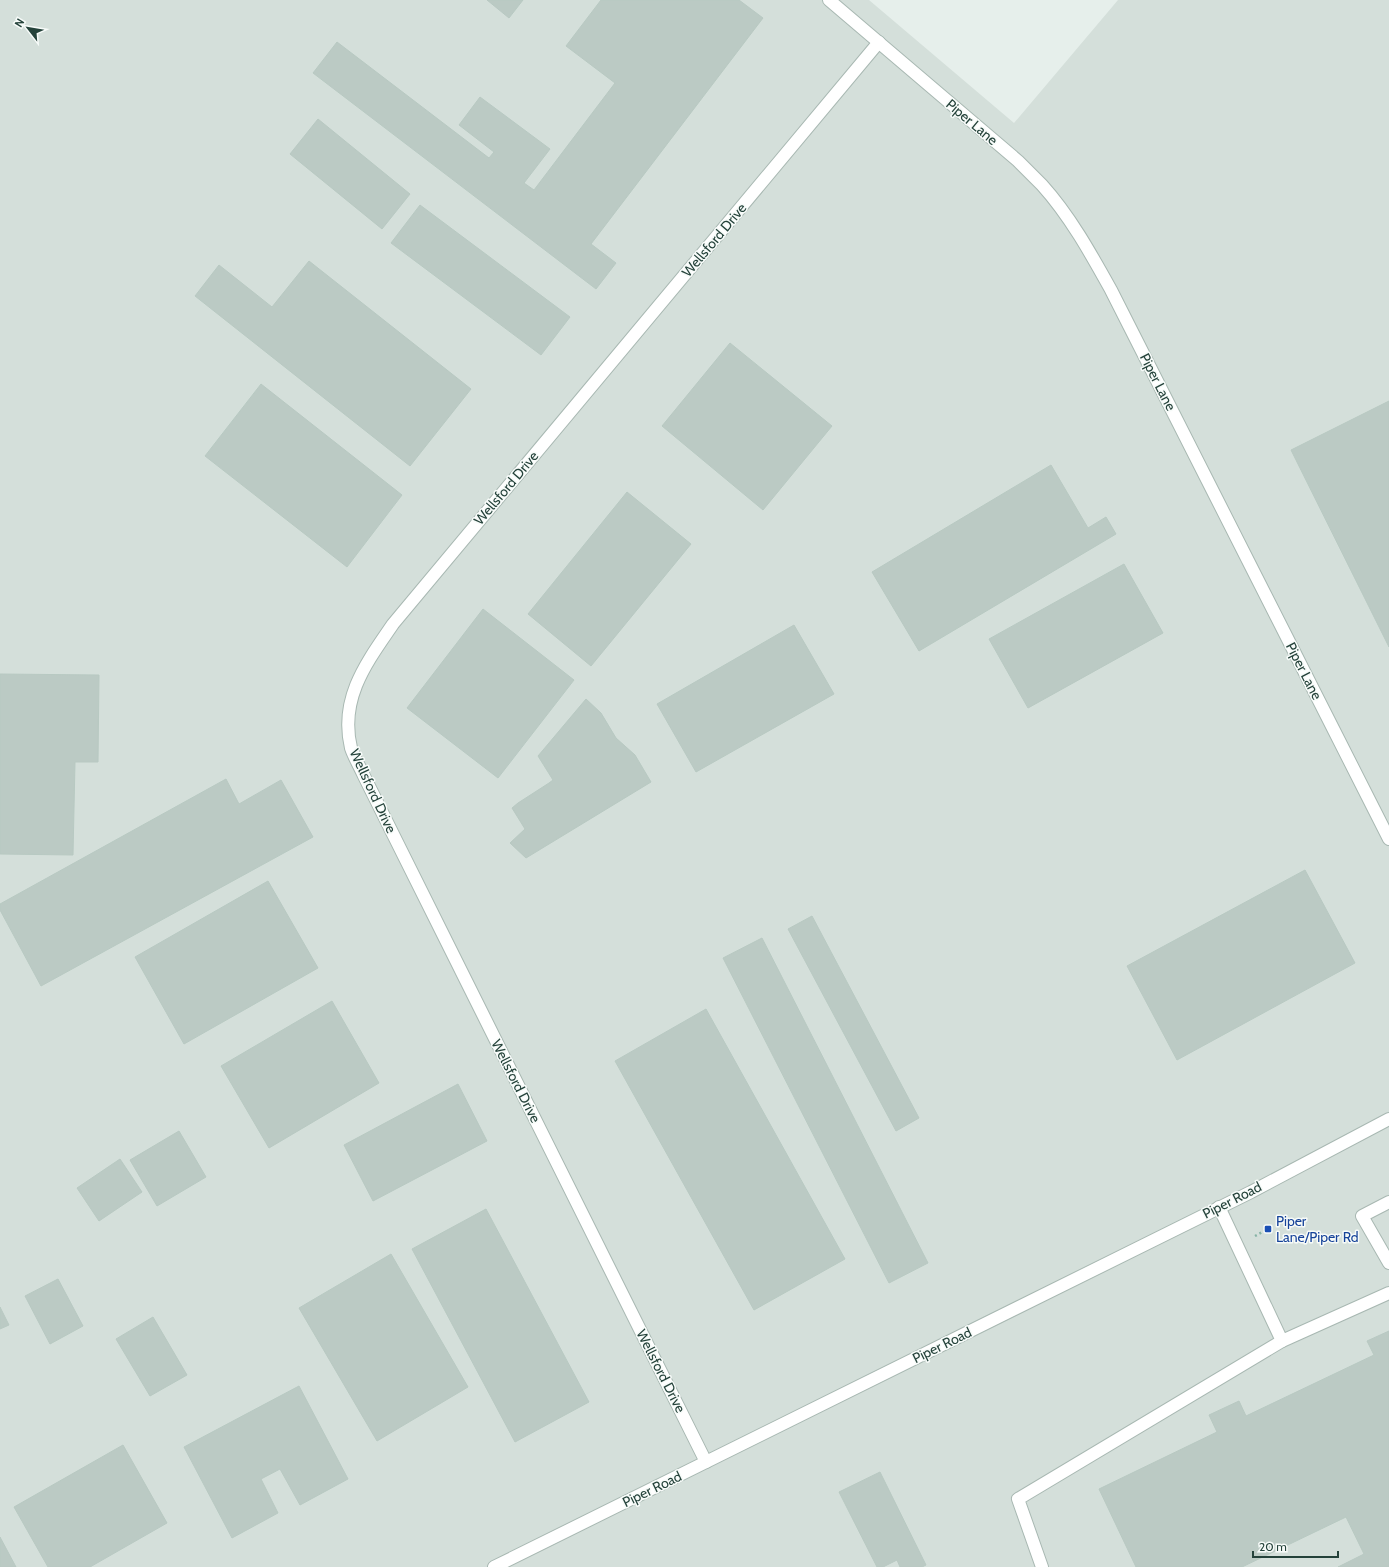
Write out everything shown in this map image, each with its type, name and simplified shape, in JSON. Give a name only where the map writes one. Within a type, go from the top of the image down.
[{"type":"street","name":"Piper Lane","points":[[828,0],[1018,161],[1043,186],[1069,221],[1092,256],[1111,290],[1389,839]]},
{"type":"street","name":"Wellsford Drive","points":[[706,1462],[364,776],[352,748],[348,720],[353,690],[368,661],[393,624],[879,42]]},
{"type":"street","name":"Piper Road","points":[[494,1567],[1219,1207],[1389,1119]]},
{"type":"street","points":[[1389,1202],[1362,1216],[1389,1263]]},
{"type":"street","points":[[1219,1207],[1282,1341]]},
{"type":"street","points":[[1042,1567],[1018,1499],[1282,1341],[1389,1293]]},
{"type":"shaded area","points":[[0,0],[869,0],[1014,123],[1118,0],[1389,0],[1389,1567],[0,1567]]},
{"type":"building","points":[[487,0],[523,0],[509,18]]},
{"type":"building","points":[[601,0],[739,0],[763,18],[591,244],[616,263],[596,289],[313,73],[337,42],[489,158],[494,152],[459,125],[480,97],[550,149],[524,183],[534,190],[615,83],[566,46]]},
{"type":"building","points":[[318,119],[410,194],[382,229],[290,154]]},
{"type":"building","points":[[420,205],[570,317],[541,355],[391,243]]},
{"type":"building","points":[[309,261],[471,389],[410,466],[195,296],[219,265],[272,307]]},
{"type":"building","points":[[730,343],[832,426],[763,510],[662,426]]},
{"type":"building","points":[[261,384],[402,495],[347,567],[205,456]]},
{"type":"building","points":[[1389,401],[1389,647],[1291,450]]},
{"type":"building","points":[[1051,465],[1088,528],[1106,517],[1116,534],[919,651],[872,572]]},
{"type":"building","points":[[627,492],[691,544],[591,666],[528,614]]},
{"type":"building","points":[[1124,564],[1163,633],[1028,708],[989,639]]},
{"type":"building","points":[[483,609],[574,680],[498,778],[407,708]]},
{"type":"building","points":[[794,625],[834,694],[696,772],[657,704]]},
{"type":"building","points":[[0,674],[99,675],[98,762],[75,762],[73,855],[0,854]]},
{"type":"building","points":[[586,699],[601,713],[616,738],[635,755],[651,782],[526,858],[510,843],[525,829],[512,808],[553,780],[538,756]]},
{"type":"building","points":[[226,779],[239,804],[281,780],[313,837],[41,986],[0,910],[0,904]]},
{"type":"building","points":[[1305,870],[1355,963],[1177,1060],[1127,966]]},
{"type":"building","points":[[268,881],[318,968],[184,1044],[135,957]]},
{"type":"building","points":[[812,916],[919,1118],[896,1131],[788,929]]},
{"type":"building","points":[[762,938],[928,1263],[889,1283],[723,958]]},
{"type":"building","points":[[332,1001],[379,1083],[269,1148],[221,1066]]},
{"type":"building","points":[[706,1009],[845,1259],[754,1310],[615,1061]]},
{"type":"building","points":[[458,1084],[487,1141],[373,1201],[344,1145]]},
{"type":"building","points":[[179,1131],[206,1177],[157,1206],[130,1160]]},
{"type":"building","points":[[120,1159],[142,1192],[99,1221],[77,1188]]},
{"type":"building","points":[[486,1209],[589,1402],[515,1442],[412,1249]]},
{"type":"building","points":[[391,1254],[468,1387],[377,1441],[299,1308]]},
{"type":"building","points":[[58,1279],[83,1326],[50,1344],[25,1296]]},
{"type":"building","points":[[0,1307],[9,1325],[0,1329]]},
{"type":"building","points":[[153,1317],[187,1375],[150,1396],[116,1339]]},
{"type":"building","points":[[1389,1331],[1389,1567],[1338,1567],[1364,1554],[1346,1517],[1242,1567],[1136,1567],[1099,1489],[1217,1432],[1209,1415],[1239,1401],[1246,1416],[1374,1355],[1367,1341]]},
{"type":"building","points":[[299,1386],[348,1479],[300,1505],[280,1469],[261,1479],[278,1513],[232,1538],[184,1447]]},
{"type":"building","points":[[123,1445],[167,1523],[90,1567],[48,1567],[14,1507]]},
{"type":"building","points":[[880,1472],[926,1565],[922,1567],[900,1567],[897,1560],[883,1567],[877,1567],[839,1492]]},
{"type":"building","points":[[0,1537],[16,1567],[0,1567]]},
{"type":"place","name":"Piper Lane/Piper Rd","points":[[1268,1229]]}]
